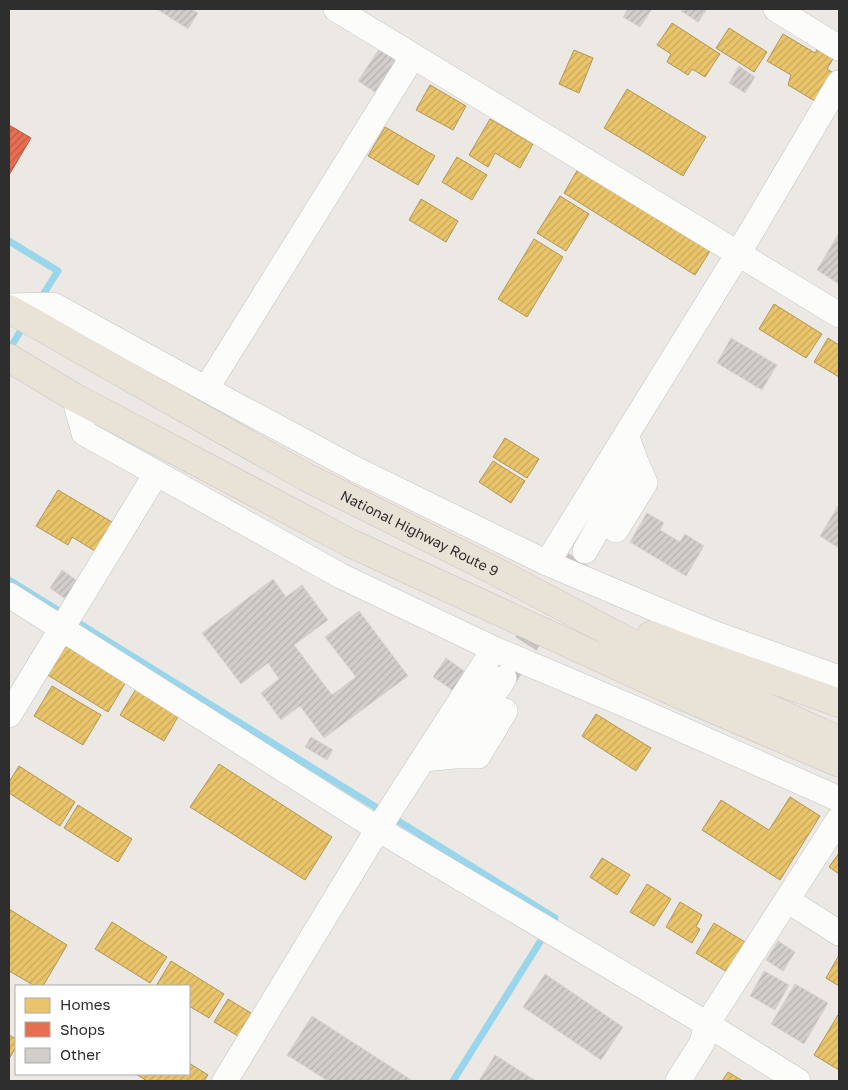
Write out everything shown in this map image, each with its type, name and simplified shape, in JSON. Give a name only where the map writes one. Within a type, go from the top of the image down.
[{"type":"highway","name":"National Highway Route 9","points":[[9,307],[306,477],[492,570],[650,653],[839,740]]},
{"type":"highway","points":[[9,358],[74,397],[350,543],[685,698],[839,762]]},
{"type":"highway","points":[[492,570],[684,648],[839,703]]},
{"type":"street","points":[[336,9],[839,315]]},
{"type":"street","points":[[776,9],[839,48]]},
{"type":"street","points":[[206,389],[413,56]]},
{"type":"street","points":[[547,563],[738,254],[839,83]]},
{"type":"street","points":[[9,307],[53,305],[355,469],[547,563],[710,632],[839,678]]},
{"type":"street","points":[[74,397],[84,433],[341,576],[494,650],[638,710],[839,799]]},
{"type":"street","points":[[609,540],[645,483],[626,435]]},
{"type":"street","points":[[585,551],[636,462]]},
{"type":"street","points":[[306,477],[355,469]]},
{"type":"street","points":[[9,715],[156,474]]},
{"type":"street","points":[[296,551],[350,543]]},
{"type":"street","points":[[9,595],[378,829],[707,1024],[798,1081]]},
{"type":"street","points":[[225,1081],[378,829],[494,650]]},
{"type":"street","points":[[455,756],[504,678]]},
{"type":"street","points":[[638,710],[685,698]]},
{"type":"street","points":[[423,759],[478,756],[505,711]]},
{"type":"street","points":[[678,1081],[702,1043],[707,1024],[839,819]]},
{"type":"street","points":[[787,900],[839,933]]},
{"type":"building: Homes","points":[[672,23],[720,54],[705,77],[692,69],[688,75],[667,62],[671,54],[657,45]]},
{"type":"building: Homes","points":[[729,28],[767,52],[754,72],[716,48]]},
{"type":"building: Homes","points":[[783,34],[815,53],[818,48],[834,57],[827,69],[835,74],[818,103],[788,85],[791,75],[767,61]]},
{"type":"building: Homes","points":[[574,50],[593,58],[579,93],[559,84]]},
{"type":"building: Homes","points":[[430,85],[466,106],[453,130],[416,110]]},
{"type":"building: Homes","points":[[627,89],[706,137],[683,176],[604,128]]},
{"type":"building: Homes","points":[[490,119],[533,144],[520,168],[495,153],[488,167],[469,155]]},
{"type":"building: Homes","points":[[385,127],[435,156],[418,185],[368,156]]},
{"type":"building: Homes","points":[[457,157],[487,175],[472,200],[442,182]]},
{"type":"building: Homes","points":[[578,169],[710,251],[695,275],[564,193]]},
{"type":"building: Homes","points":[[560,196],[589,214],[566,251],[537,233]]},
{"type":"building: Homes","points":[[421,199],[458,221],[446,242],[409,220]]},
{"type":"building: Homes","points":[[534,239],[563,257],[527,317],[498,299]]},
{"type":"building: Homes","points":[[774,304],[822,334],[806,358],[759,329]]},
{"type":"building: Homes","points":[[828,338],[839,345],[839,377],[814,362]]},
{"type":"building: Homes","points":[[505,438],[539,459],[527,478],[493,457]]},
{"type":"building: Homes","points":[[493,461],[525,481],[511,503],[479,482]]},
{"type":"building: Homes","points":[[58,490],[112,522],[95,551],[72,537],[68,545],[36,526]]},
{"type":"building: Homes","points":[[66,642],[127,680],[108,712],[46,674]]},
{"type":"building: Homes","points":[[52,686],[101,715],[83,745],[34,716]]},
{"type":"building: Homes","points":[[136,689],[179,715],[164,741],[120,715]]},
{"type":"building: Homes","points":[[596,714],[651,748],[636,771],[582,736]]},
{"type":"building: Homes","points":[[219,764],[332,837],[305,880],[190,807]]},
{"type":"building: Homes","points":[[19,766],[75,802],[60,826],[9,793],[9,782]]},
{"type":"building: Homes","points":[[790,797],[820,816],[780,880],[702,830],[721,800],[769,830]]},
{"type":"building: Homes","points":[[78,805],[132,839],[118,862],[64,828]]},
{"type":"building: Homes","points":[[839,853],[839,874],[829,867]]},
{"type":"building: Homes","points":[[602,858],[630,875],[617,895],[590,877]]},
{"type":"building: Homes","points":[[647,884],[671,899],[654,926],[630,912]]},
{"type":"building: Homes","points":[[680,902],[702,915],[696,927],[700,929],[692,943],[666,927]]},
{"type":"building: Homes","points":[[9,909],[67,945],[44,985],[33,985],[9,971]]},
{"type":"building: Homes","points":[[112,922],[167,957],[150,983],[95,949]]},
{"type":"building: Homes","points":[[714,923],[745,942],[727,972],[696,953]]},
{"type":"building: Homes","points":[[839,955],[839,986],[826,978]]},
{"type":"building: Homes","points":[[171,961],[224,994],[209,1018],[190,1007],[190,985],[157,985]]},
{"type":"building: Homes","points":[[228,999],[251,1013],[238,1036],[214,1022]]},
{"type":"building: Homes","points":[[839,1016],[839,1070],[814,1055]]},
{"type":"building: Homes","points":[[9,1035],[15,1038],[15,1049],[9,1059]]},
{"type":"building: Homes","points":[[190,1064],[208,1075],[204,1081],[147,1081],[138,1075],[190,1075]]},
{"type":"building: Homes","points":[[728,1072],[743,1081],[722,1081]]},
{"type":"building: Shops","points":[[9,125],[31,138],[9,175]]},
{"type":"building: Other","points":[[157,9],[190,9],[198,13],[188,29]]},
{"type":"building: Other","points":[[628,9],[652,9],[640,27],[623,17]]},
{"type":"building: Other","points":[[683,9],[707,9],[698,22],[681,11]]},
{"type":"building: Other","points":[[381,46],[398,57],[375,92],[358,81]]},
{"type":"building: Other","points":[[739,66],[755,77],[745,93],[729,83]]},
{"type":"building: Other","points":[[839,233],[839,284],[817,270]]},
{"type":"building: Other","points":[[731,338],[777,365],[762,390],[717,363]]},
{"type":"building: Other","points":[[839,504],[839,548],[820,536]]},
{"type":"building: Other","points":[[647,513],[664,523],[660,530],[680,542],[685,534],[704,546],[686,576],[630,542]]},
{"type":"building: Other","points":[[62,570],[79,582],[67,600],[50,588]]},
{"type":"building: Other","points":[[273,579],[286,597],[302,585],[328,620],[294,645],[332,695],[356,677],[325,637],[359,611],[408,676],[324,738],[300,706],[281,720],[261,693],[279,679],[268,663],[241,684],[202,633]]},
{"type":"building: Other","points":[[446,658],[467,673],[454,691],[433,677]]},
{"type":"building: Other","points":[[311,737],[333,750],[327,760],[305,747]]},
{"type":"building: Other","points":[[778,941],[795,952],[783,971],[766,960]]},
{"type":"building: Other","points":[[764,971],[789,985],[775,1010],[750,996]]},
{"type":"building: Other","points":[[545,974],[623,1027],[601,1060],[523,1007]]},
{"type":"building: Other","points":[[795,984],[828,1003],[804,1044],[771,1024]]},
{"type":"building: Other","points":[[312,1016],[413,1081],[328,1081],[287,1055]]},
{"type":"building: Other","points":[[495,1055],[536,1081],[479,1081]]},
{"type":"waterway","points":[[9,241],[58,271],[39,301]]},
{"type":"waterway","points":[[9,350],[24,325]]},
{"type":"waterway","points":[[9,580],[555,918],[453,1081]]},
{"type":"tunnel","points":[[506,675],[585,551]]}]
